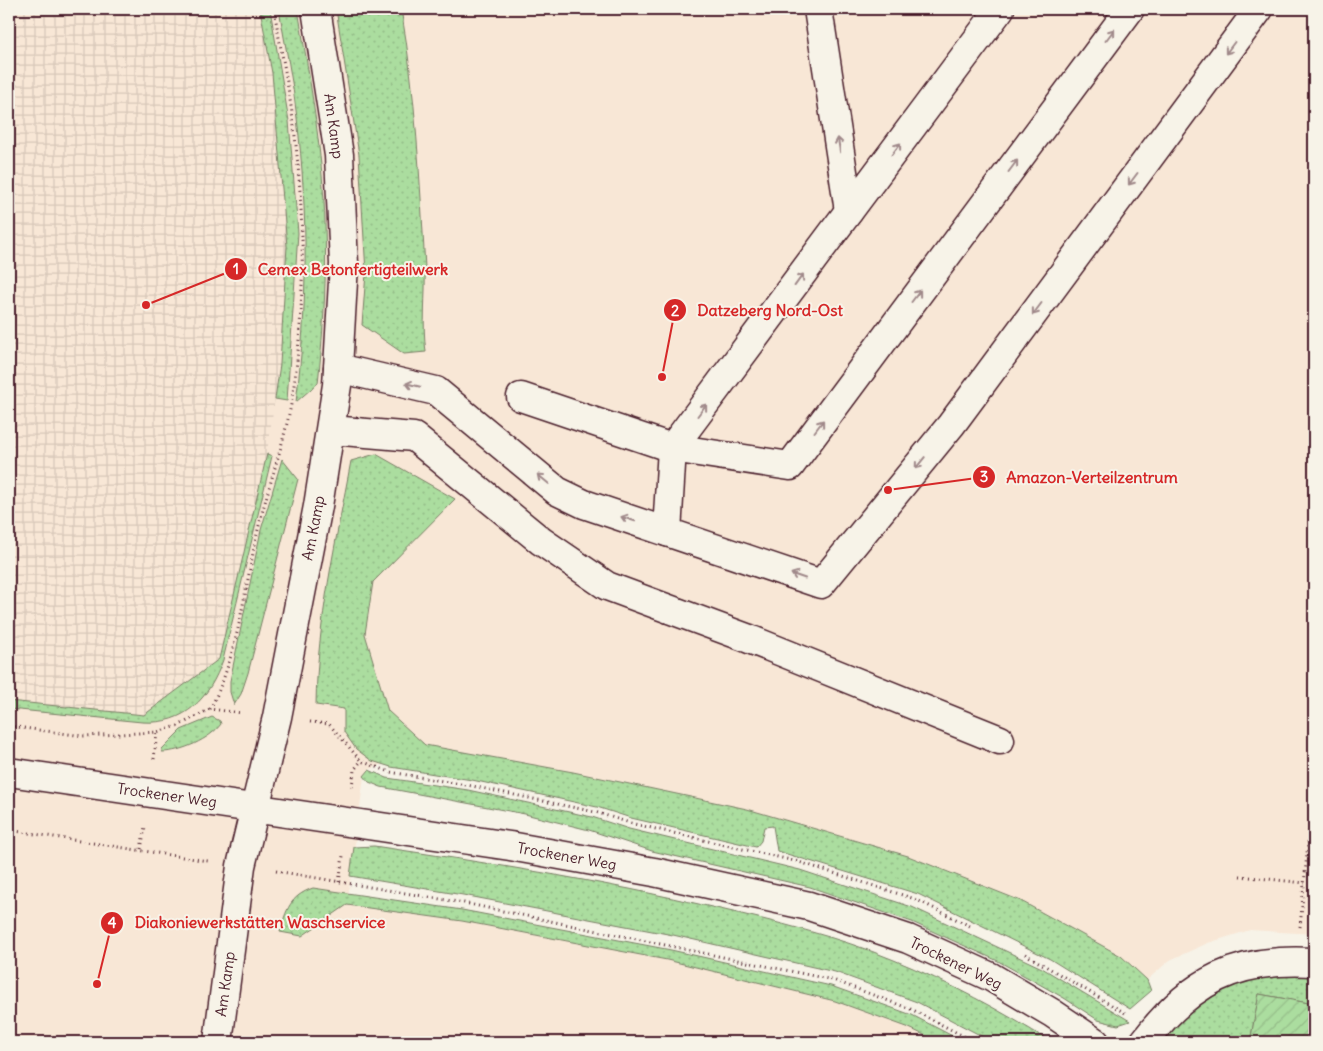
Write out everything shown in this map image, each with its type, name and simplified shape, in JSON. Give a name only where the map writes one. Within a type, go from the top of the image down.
[{"type":"street","name":"Am Kamp","points":[[218,1042],[241,866],[277,717],[331,430],[338,368],[344,264],[339,155],[316,9]]},
{"type":"street","points":[[818,9],[849,211]]},
{"type":"street","points":[[667,532],[672,448],[1000,9]]},
{"type":"street","points":[[521,397],[672,448],[790,466],[1130,9]]},
{"type":"street","points":[[338,368],[436,391],[557,491],[584,504],[821,584],[951,426],[1259,9]]},
{"type":"street","points":[[331,430],[414,437],[541,541],[607,586],[747,638],[1000,740]]},
{"type":"street","name":"Trockener Weg","points":[[9,772],[510,846],[654,872],[809,906],[908,939],[991,977],[1052,1013],[1094,1042]]},
{"type":"street","points":[[1144,1042],[1172,1008],[1195,989],[1232,970],[1267,962],[1306,962]]},
{"type":"path","points":[[210,709],[223,685],[230,659],[258,528],[292,400],[295,368],[301,299],[302,231],[293,121],[274,9]]},
{"type":"path","points":[[155,749],[157,732]]},
{"type":"path","points":[[352,786],[354,770],[361,761]]},
{"type":"path","points":[[1306,962],[1305,883],[1310,822],[1314,811]]},
{"type":"path","points":[[141,849],[145,822]]},
{"type":"path","points":[[9,830],[141,849],[464,902],[833,980],[913,1010],[975,1042]]},
{"type":"path","points":[[339,882],[344,847]]},
{"type":"path","points":[[1240,876],[1305,883]]},
{"type":"shaded area","points":[[9,9],[1314,9],[1314,934],[1250,930],[1208,943],[1170,960],[1147,980],[1121,956],[1021,901],[908,856],[747,809],[573,772],[425,745],[369,770],[364,776],[347,905],[462,921],[667,960],[835,1001],[907,1027],[938,1042],[9,1042]]},
{"type":"shaded area","points":[[9,9],[260,9],[272,73],[287,246],[280,364],[264,473],[219,659],[144,715],[9,701]]},
{"type":"green space","points":[[260,9],[270,9],[289,121],[298,233],[287,401],[275,399],[280,364],[287,246],[272,73]]},
{"type":"green space","points":[[279,9],[298,9],[316,119],[325,213],[325,298],[318,383],[296,402],[303,331],[305,224],[301,153],[291,77]]},
{"type":"green space","points":[[336,9],[401,9],[414,105],[419,170],[425,268],[424,331],[426,352],[404,354],[362,325],[366,273],[359,155]]},
{"type":"green space","points":[[267,454],[272,456],[223,660],[211,686],[194,706],[183,714],[158,722],[9,709],[9,701],[144,715],[219,659]]},
{"type":"green space","points":[[376,454],[455,499],[373,582],[365,634],[388,711],[425,745],[573,772],[747,809],[908,856],[1021,901],[1121,956],[1147,980],[1151,991],[1130,1009],[1050,959],[918,894],[777,851],[773,826],[764,827],[761,841],[756,847],[631,818],[597,807],[472,780],[391,767],[372,761],[356,749],[344,732],[344,709],[316,705],[317,674],[324,613],[351,461]]},
{"type":"green space","points":[[282,459],[298,479],[248,673],[241,694],[234,705],[230,692],[230,681],[261,530]]},
{"type":"green space","points":[[212,717],[220,721],[221,724],[210,735],[178,750],[162,752],[162,749],[181,730]]},
{"type":"green space","points":[[369,770],[387,778],[468,790],[592,817],[629,829],[800,870],[912,907],[1042,968],[1130,1021],[1118,1025],[1098,1020],[1064,998],[998,961],[912,922],[810,887],[652,851],[589,830],[525,814],[381,787],[369,782],[364,776]]},
{"type":"green space","points":[[374,846],[503,866],[631,889],[806,930],[872,951],[954,987],[1051,1042],[993,1042],[917,1002],[835,972],[673,935],[463,895],[350,876],[354,847]]},
{"type":"green space","points":[[313,888],[462,910],[671,950],[831,986],[912,1015],[964,1042],[939,1042],[907,1027],[835,1001],[667,960],[462,921],[347,905],[302,936],[280,932],[290,905],[299,895]]},
{"type":"green space","points":[[1269,975],[1314,975],[1314,1004],[1259,994],[1250,1042],[1163,1042],[1183,1016],[1208,997],[1237,984]]},
{"type":"green space","points":[[1259,994],[1314,1004],[1314,1042],[1250,1042]]},
{"type":"place","name":"Cemex Betonfertigteilwerk","points":[[146,305]]},
{"type":"place","name":"Datzeberg Nord-Ost","points":[[662,377]]},
{"type":"place","name":"Amazon-Verteilzentrum","points":[[888,490]]},
{"type":"place","name":"Diakoniewerkstätten Waschservice","points":[[97,984]]}]
